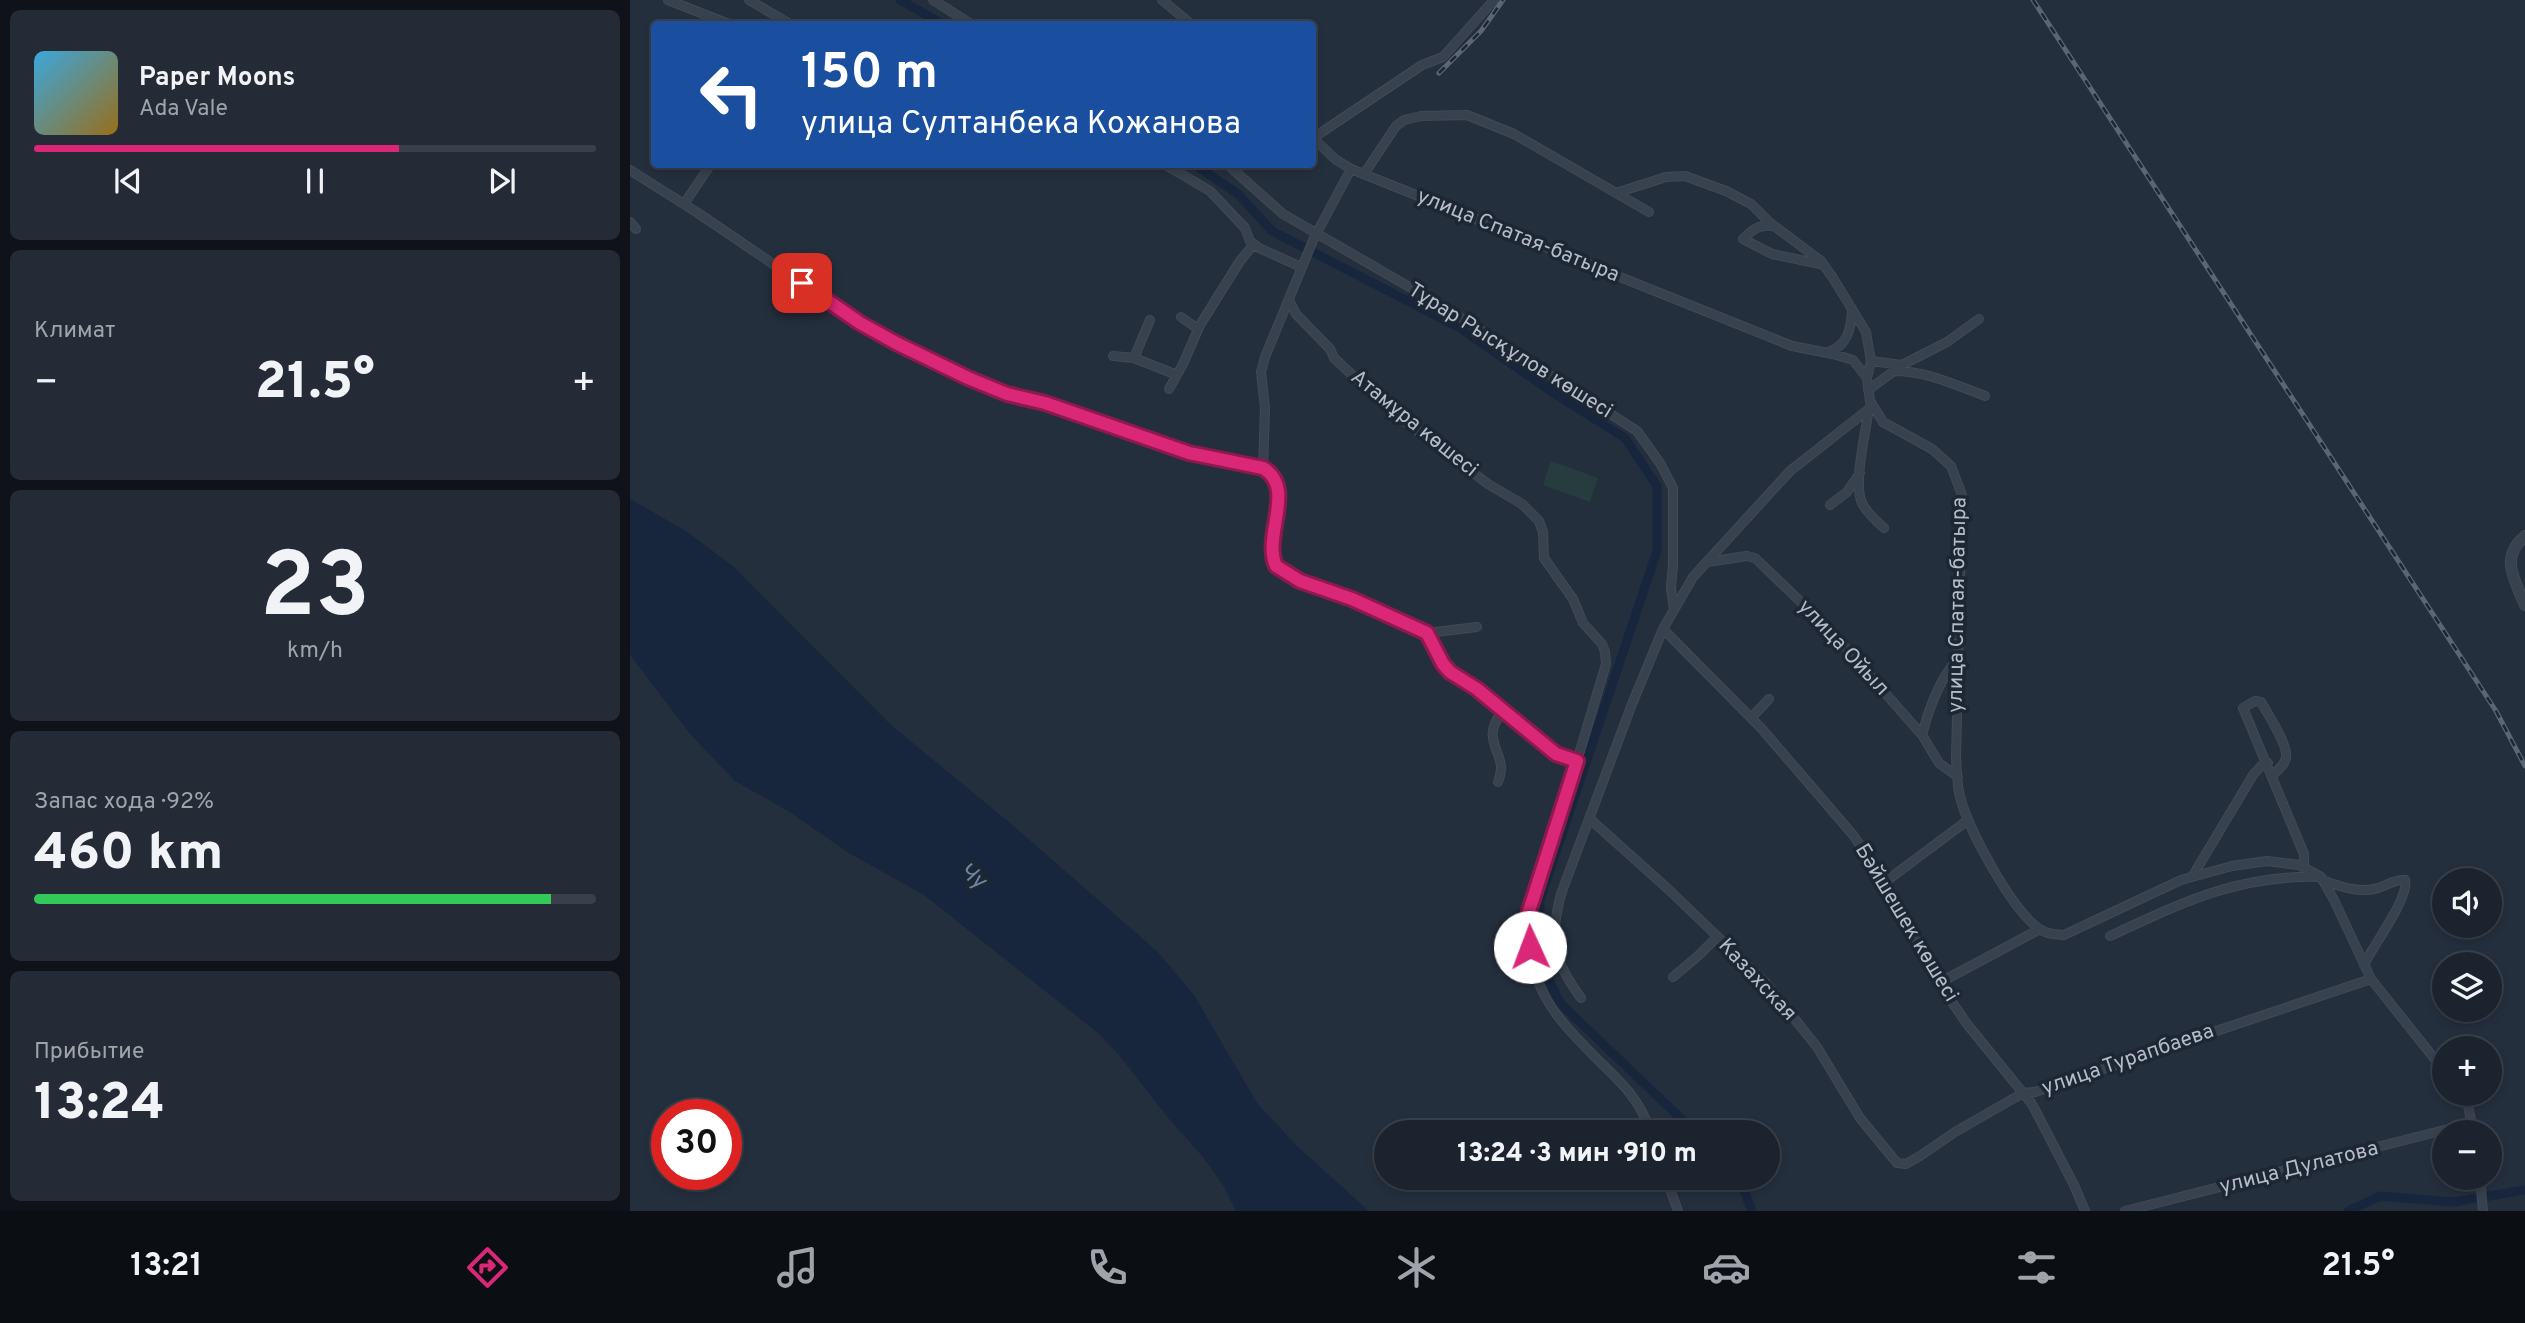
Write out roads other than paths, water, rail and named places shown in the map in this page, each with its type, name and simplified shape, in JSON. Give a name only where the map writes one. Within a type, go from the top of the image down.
[{"type":"street","points":[[667,0],[721,21]]},
{"type":"street","points":[[749,0],[785,21]]},
{"type":"street","points":[[933,0],[966,21]]},
{"type":"street","points":[[1162,0],[1187,21]]},
{"type":"street","points":[[1316,136],[1422,65],[1443,57],[1494,0]]},
{"type":"street","points":[[1364,174],[1396,126],[1404,120],[1421,116],[1467,115],[1514,134],[1649,212]]},
{"type":"street","name":"улица Спатая-батыра","points":[[1316,141],[1335,159],[1351,169],[1792,346],[1853,360],[1867,378],[1869,405],[1883,422],[1932,449],[1951,467],[1962,495],[1958,659],[1959,793],[1968,820],[1991,865],[2020,910],[2040,929]]},
{"type":"street","points":[[684,204],[708,168]]},
{"type":"street","points":[[1171,168],[1210,191],[1245,228],[1254,244],[1302,264]]},
{"type":"street","name":"Тұрар Рысқұлов көшесі","points":[[1231,168],[1283,214],[1315,236],[1444,307],[1637,431],[1674,488],[1671,589],[1674,609]]},
{"type":"street","points":[[1263,468],[1265,408],[1261,372],[1265,357],[1302,264],[1351,169]]},
{"type":"street","points":[[630,170],[860,323],[968,378],[1007,394],[1045,403],[1189,453],[1263,468],[1273,474],[1279,489],[1272,549],[1276,566],[1300,581],[1352,599],[1427,633],[1477,627]]},
{"type":"street","points":[[1616,193],[1656,180],[1685,176],[1726,191],[1751,204],[1823,265],[1866,332],[1871,361],[1867,378]]},
{"type":"street","points":[[1776,226],[1766,225],[1754,229],[1743,239],[1772,254],[1823,265]]},
{"type":"street","points":[[1169,389],[1198,329],[1240,261],[1254,244]]},
{"type":"street","name":"Атамұра көшесі","points":[[1289,300],[1296,314],[1330,349],[1334,358],[1363,385],[1488,484],[1522,505],[1539,521],[1544,558],[1573,599],[1583,623],[1602,644],[1605,652],[1606,664],[1577,761]]},
{"type":"street","points":[[1827,352],[1837,349],[1846,340],[1852,311]]},
{"type":"street","points":[[1181,317],[1198,329]]},
{"type":"street","points":[[1868,390],[1894,370],[1947,342],[1979,319]]},
{"type":"street","points":[[1134,358],[1150,320]]},
{"type":"street","points":[[1113,356],[1134,358],[1177,375]]},
{"type":"street","points":[[1871,361],[1902,365]]},
{"type":"street","points":[[1894,370],[1940,379],[1985,396]]},
{"type":"street","points":[[1869,405],[1860,473],[1861,501],[1884,528]]},
{"type":"street","points":[[1581,998],[1558,962],[1555,928],[1561,894],[1663,629],[1693,576],[1790,471],[1869,405]]},
{"type":"street","points":[[1830,505],[1847,492],[1860,473]]},
{"type":"street","points":[[2525,536],[2517,542],[2511,558],[2510,572],[2525,605]]},
{"type":"street","name":"улица Ойыл","points":[[1707,562],[1747,556],[1755,558],[1827,627],[1922,735],[1939,763],[1958,777]]},
{"type":"street","name":"Бәйшешек көшесі","points":[[1663,629],[1751,718],[1853,835],[1885,881],[1939,983],[1967,1024],[2032,1104],[2085,1211]]},
{"type":"street","points":[[1427,633],[1450,672],[1477,689],[1556,754],[1577,761],[1529,911],[1533,970],[1546,1001],[1559,1018],[1631,1091],[1647,1120]]},
{"type":"street","points":[[1922,735],[1938,688],[1947,670],[1958,659]]},
{"type":"street","points":[[1751,718],[1769,699]]},
{"type":"street","points":[[2273,775],[2287,757],[2262,702],[2255,701],[2244,708],[2304,854],[2304,867]]},
{"type":"street","points":[[1498,782],[1502,769],[1501,758],[1492,737],[1493,727],[1502,711]]},
{"type":"street","points":[[2192,877],[2253,775],[2268,763]]},
{"type":"street","name":"Казахская","points":[[1590,819],[1668,889],[1766,984],[1816,1047],[1860,1118],[1897,1163]]},
{"type":"street","points":[[1885,881],[1968,820]]},
{"type":"street","points":[[1939,983],[2040,929],[2051,934],[2064,935],[2192,877],[2232,866],[2267,861],[2304,867],[2321,879],[2338,886],[2363,890],[2378,888],[2396,879],[2405,880],[2406,886],[2401,899],[2364,965]]},
{"type":"street","points":[[2272,878],[2278,863]]},
{"type":"street","points":[[2110,936],[2178,904],[2240,883],[2272,878],[2321,879]]},
{"type":"street","points":[[2321,879],[2334,900],[2371,979],[2432,1056]]},
{"type":"street","points":[[1673,977],[1717,937]]},
{"type":"street","name":"улица Турапбаева","points":[[1897,1163],[1906,1164],[2023,1093],[2371,979]]},
{"type":"street","name":"улица Дулатова","points":[[2125,1211],[2432,1138]]},
{"type":"street","points":[[1670,1190],[1678,1211]]},
{"type":"street","points":[[2481,1190],[2483,1211]]},
{"type":"water","name":"Чу","points":[[630,499],[686,531],[734,567],[891,725],[1010,823],[1157,951],[1194,995],[1257,1103],[1297,1146],[1369,1211],[1236,1211],[1223,1185],[1203,1157],[1098,1033],[924,895],[847,852],[793,814],[735,781],[691,735],[630,655]]},
{"type":"waterway","points":[[900,0],[938,21]]},
{"type":"waterway","points":[[1200,168],[1238,194],[1272,231],[1460,328],[1552,392],[1625,438],[1657,486],[1657,551],[1540,900],[1539,959],[1560,1003],[1682,1120]]},
{"type":"waterway","points":[[1744,1190],[1752,1211]]},
{"type":"waterway","points":[[2348,1211],[2380,1196],[2454,1202],[2525,1190]]},
{"type":"railway","points":[[1439,73],[1481,31],[1503,0]]},
{"type":"railway","points":[[2033,0],[2496,711],[2525,766]]}]
